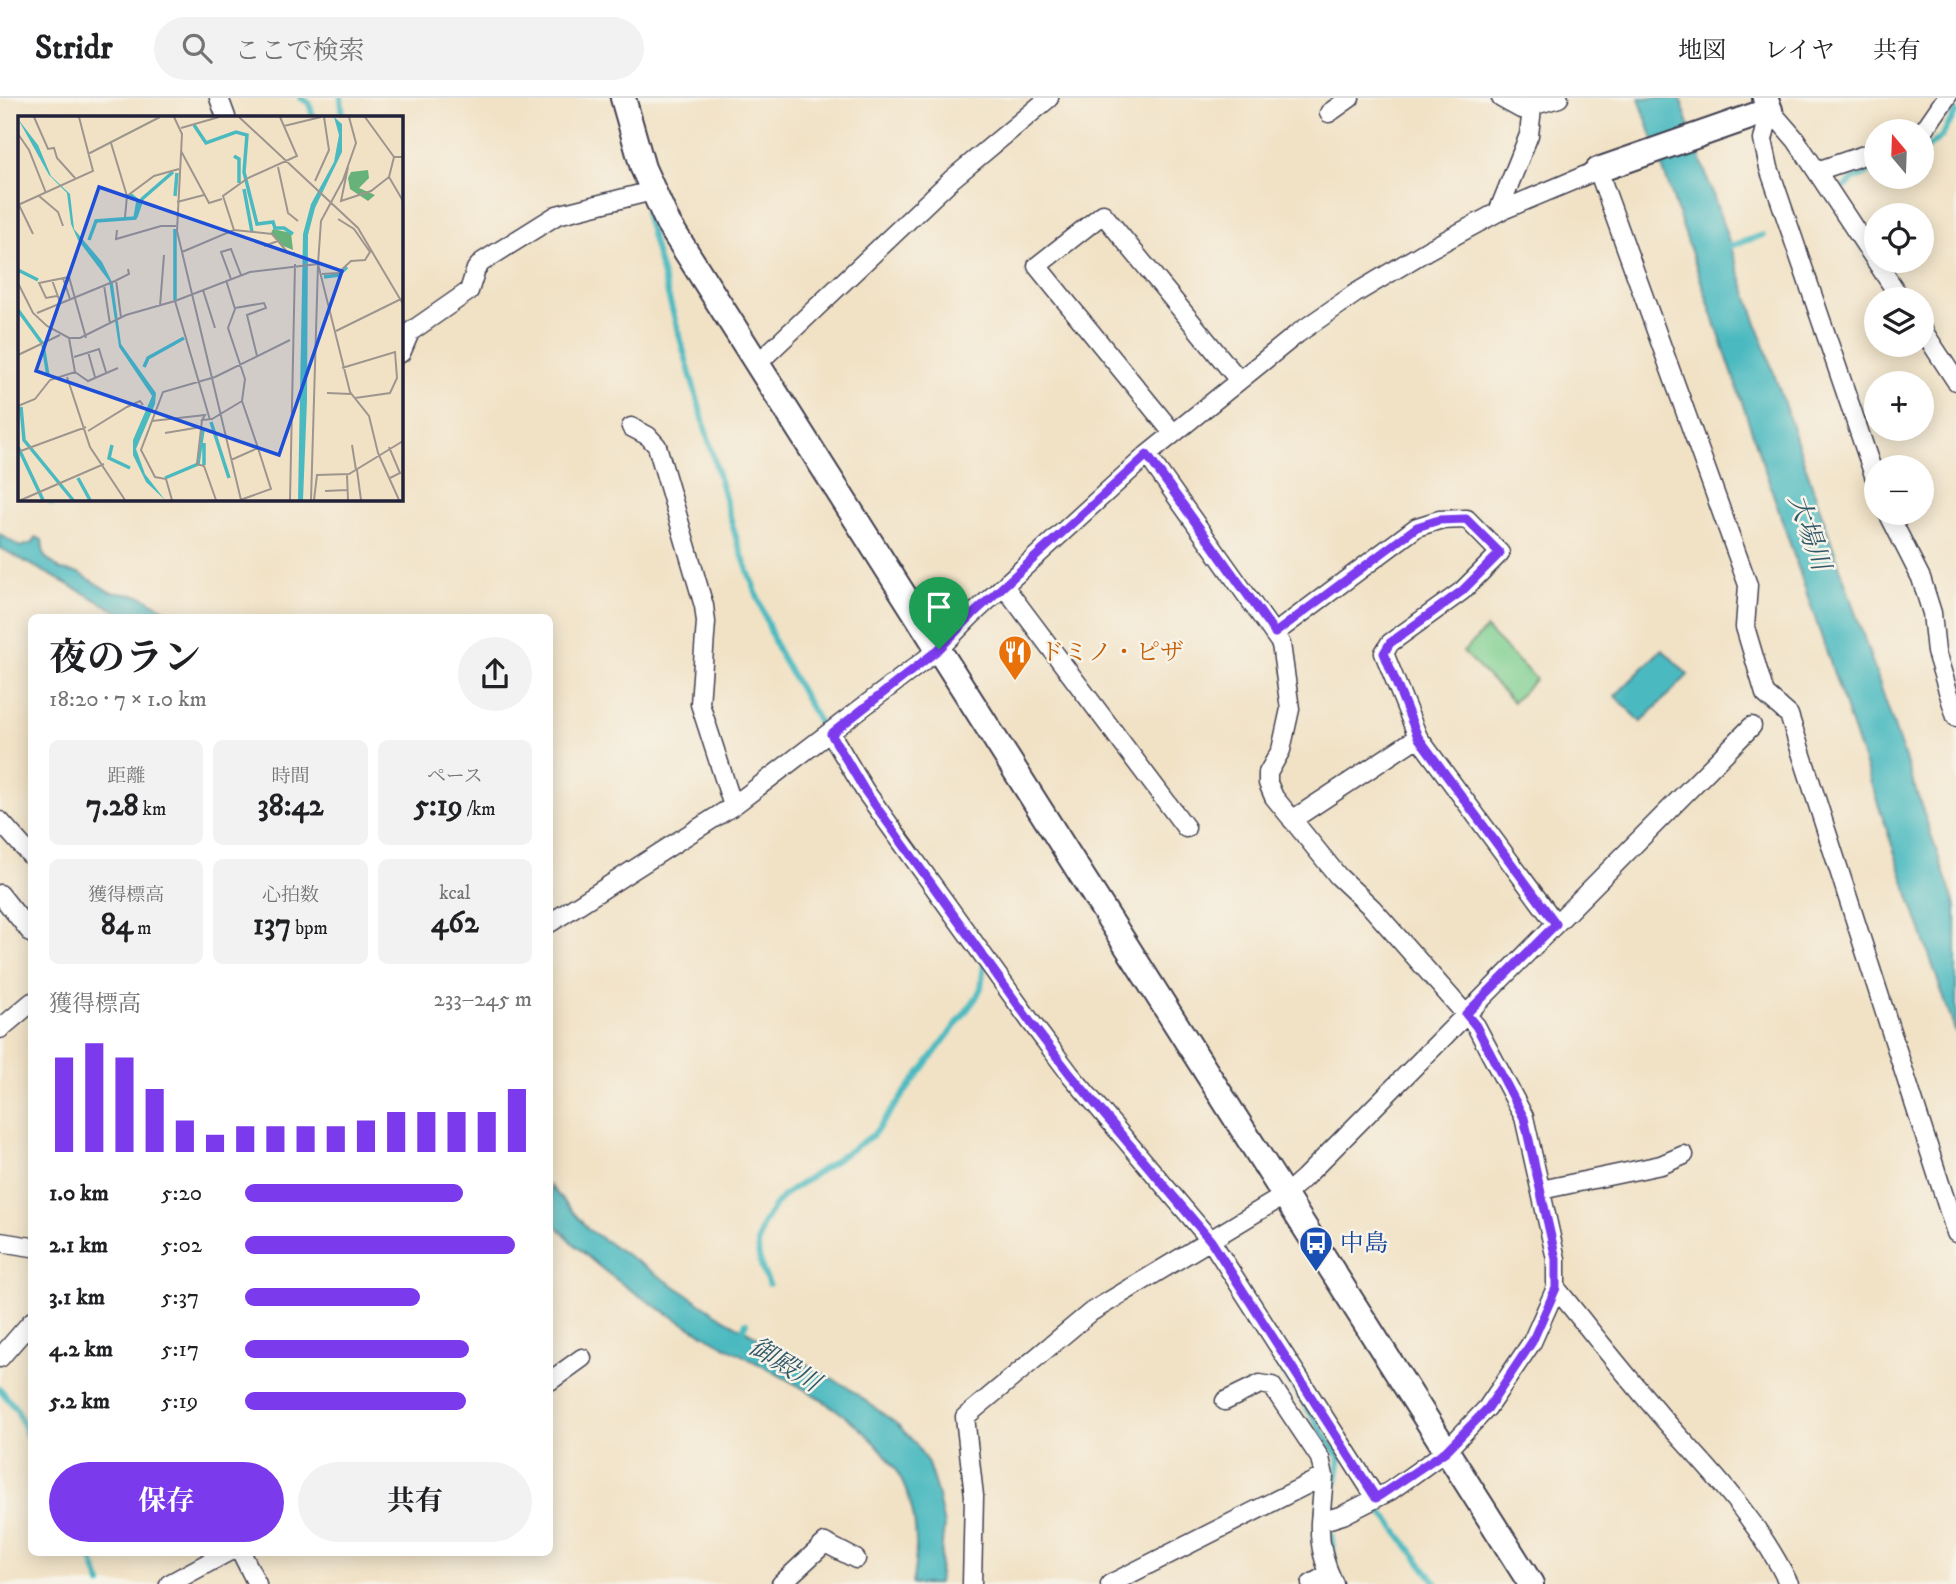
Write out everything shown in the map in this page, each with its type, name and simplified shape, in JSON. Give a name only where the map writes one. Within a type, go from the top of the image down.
[{"type":"street","points":[[219,98],[226,116]]},
{"type":"street","points":[[623,98],[652,191],[668,223],[759,362],[1531,1584]]},
{"type":"street","points":[[759,362],[952,179],[1049,98]]},
{"type":"street","points":[[1329,113],[1350,98]]},
{"type":"street","points":[[1500,98],[1521,109],[1559,98]]},
{"type":"street","points":[[1931,119],[1946,98]]},
{"type":"street","points":[[1498,212],[1529,135],[1532,108]]},
{"type":"street","points":[[553,921],[733,806],[831,734],[939,649],[1004,586],[1173,433],[1238,379],[1356,293],[1498,212],[1601,169],[1760,109]]},
{"type":"street","points":[[1760,109],[1784,124],[1894,287]]},
{"type":"street","points":[[1760,109],[1769,168],[1867,455]]},
{"type":"street","points":[[1817,172],[1864,155]]},
{"type":"street","points":[[1601,169],[1748,584],[1745,627],[1766,694],[1789,715],[1956,1233]]},
{"type":"street","points":[[402,352],[410,332],[469,291],[475,268],[540,224],[557,215],[652,191]]},
{"type":"street","points":[[1173,433],[1037,266],[1103,214],[1238,379]]},
{"type":"street","points":[[1934,347],[1956,381]]},
{"type":"street","points":[[631,427],[648,436],[657,446],[687,541],[706,622],[701,704],[733,806]]},
{"type":"street","points":[[1147,455],[1281,644],[1290,709],[1283,740],[1271,767],[1268,783],[1292,820],[1338,876],[1372,908],[1442,991],[1476,1026],[1524,1118],[1556,1259],[1556,1288],[1532,1342],[1488,1408],[1446,1451],[1376,1498],[1320,1522]]},
{"type":"street","points":[[1275,633],[1417,527],[1455,518],[1473,523],[1500,553],[1462,591],[1390,643],[1384,653],[1418,737],[1556,924]]},
{"type":"street","points":[[1893,525],[1928,601],[1936,652],[1956,717]]},
{"type":"street","points":[[1004,586],[1186,828]]},
{"type":"street","points":[[972,1584],[974,1496],[965,1418],[1091,1312],[1285,1195],[1752,726]]},
{"type":"street","points":[[831,734],[865,791],[1031,1023],[1070,1074],[1211,1241],[1333,1452]]},
{"type":"street","points":[[1292,820],[1418,737]]},
{"type":"street","points":[[0,821],[28,852]]},
{"type":"street","points":[[0,894],[28,929]]},
{"type":"street","points":[[1,1027],[28,1005]]},
{"type":"street","points":[[1541,1190],[1661,1165],[1684,1155]]},
{"type":"street","points":[[0,1242],[28,1246]]},
{"type":"street","points":[[1556,1288],[1678,1436],[1731,1492],[1774,1552],[1789,1584]]},
{"type":"street","points":[[0,1357],[28,1326]]},
{"type":"street","points":[[553,1379],[582,1358]]},
{"type":"street","points":[[1225,1401],[1260,1384],[1272,1386],[1376,1498]]},
{"type":"street","points":[[1311,1584],[1331,1579],[1319,1540],[1324,1476],[1333,1452]]},
{"type":"street","points":[[1110,1584],[1324,1476]]},
{"type":"street","points":[[781,1584],[825,1543],[856,1559]]},
{"type":"street","points":[[169,1584],[221,1556]]},
{"type":"street","points":[[243,1556],[257,1584]]},
{"type":"green space","points":[[1486,629],[1536,679],[1513,702],[1463,652]]},
{"type":"water","name":"大場川","points":[[1639,98],[1680,98],[1956,908],[1956,1034]]},
{"type":"water","points":[[0,534],[20,547],[33,543],[36,537],[42,540],[44,556],[61,570],[79,573],[110,592],[141,596],[173,614],[123,614],[0,548]]},
{"type":"water","points":[[1662,649],[1688,675],[1641,722],[1615,696]]},
{"type":"water","name":"御殿川","points":[[553,1189],[589,1230],[723,1318],[847,1387],[898,1425],[916,1444],[928,1464],[937,1492],[944,1526],[938,1584],[912,1584],[916,1534],[906,1491],[886,1456],[858,1426],[785,1378],[663,1311],[602,1269],[553,1221]]},
{"type":"waterway","points":[[301,98],[309,103],[313,116]]},
{"type":"waterway","points":[[341,98],[343,116]]},
{"type":"waterway","points":[[1934,142],[1942,136],[1956,112]]},
{"type":"waterway","points":[[1845,187],[1864,174]]},
{"type":"waterway","points":[[645,213],[737,541],[777,649],[823,729]]},
{"type":"waterway","points":[[1725,248],[1763,235]]},
{"type":"waterway","points":[[769,1284],[759,1260],[758,1248],[767,1217],[784,1195],[873,1135],[976,998],[981,988],[984,964]]},
{"type":"waterway","points":[[1236,1299],[1340,1459],[1331,1509]]},
{"type":"waterway","points":[[740,1337],[746,1323]]},
{"type":"waterway","points":[[0,1389],[17,1410],[28,1438]]},
{"type":"waterway","points":[[1379,1508],[1437,1584]]},
{"type":"waterway","points":[[1331,1533],[1335,1566],[1343,1584]]},
{"type":"waterway","points":[[90,1556],[101,1584]]},
{"type":"place","name":"ドミノ・ピザ","points":[[1015,682]]},
{"type":"place","name":"中島","points":[[1316,1273]]},
{"type":"route","points":[[1147,455],[1275,633],[1417,527],[1439,520],[1466,519],[1473,523],[1500,553],[1462,591],[1390,643],[1384,653],[1386,664],[1418,737],[1556,924],[1466,1014],[1476,1026],[1524,1118],[1556,1259],[1556,1288],[1532,1342],[1488,1408],[1446,1451],[1390,1491],[1376,1498],[1211,1241],[1070,1074],[1031,1023],[865,791],[831,734],[939,649],[973,614],[1147,455]]}]
